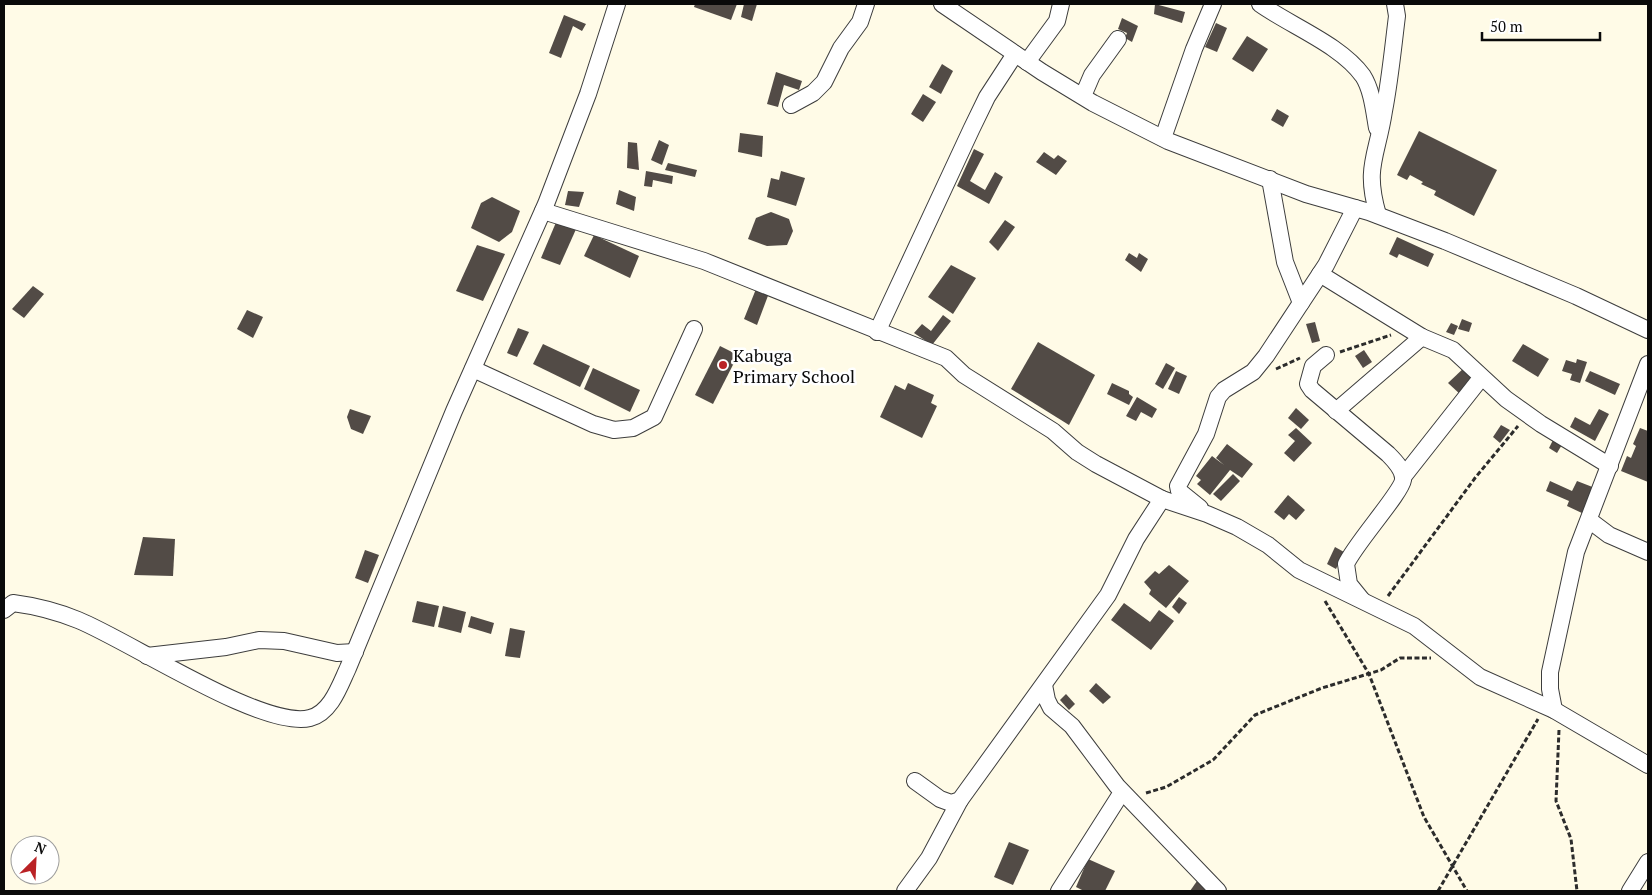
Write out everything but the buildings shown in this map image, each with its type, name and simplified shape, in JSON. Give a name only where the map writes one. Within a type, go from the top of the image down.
[{"type":"street","points":[[7,603],[39,606],[80,621],[235,699],[277,716],[293,719],[311,718],[324,710],[334,697],[355,652],[422,486],[543,211],[588,94],[617,4]]},
{"type":"street","points":[[791,105],[813,94],[824,82],[841,48],[860,22],[866,4]]},
{"type":"street","points":[[942,4],[1021,58],[1083,96],[1163,138],[1306,194],[1378,215],[1576,296],[1648,330]]},
{"type":"street","points":[[877,332],[979,114],[1021,58],[1057,21],[1061,4]]},
{"type":"street","points":[[1163,138],[1194,49],[1213,4]]},
{"type":"street","points":[[1260,4],[1349,61],[1364,78],[1373,104],[1378,136]]},
{"type":"street","points":[[1378,215],[1370,183],[1371,164],[1384,112],[1397,16],[1395,4]]},
{"type":"street","points":[[1083,96],[1092,75],[1118,40]]},
{"type":"street","points":[[1270,179],[1285,262],[1301,302]]},
{"type":"street","points":[[1207,514],[1178,488],[1206,434],[1218,397],[1224,390],[1253,372],[1320,274],[1355,208]]},
{"type":"street","points":[[543,211],[704,261],[877,332],[946,358],[964,376],[1053,431],[1077,452],[1162,500],[1207,514],[1237,527],[1268,545],[1299,570],[1414,626],[1480,677],[1553,710],[1648,765]]},
{"type":"street","points":[[1320,274],[1422,338],[1453,350],[1481,378],[1528,414],[1610,466]]},
{"type":"street","points":[[473,368],[593,424],[614,430],[633,428],[654,417],[694,329]]},
{"type":"street","points":[[1336,411],[1422,338]]},
{"type":"street","points":[[1326,355],[1314,366],[1308,384],[1319,398],[1393,459],[1398,464],[1403,477]]},
{"type":"street","points":[[1553,710],[1550,672],[1576,552],[1648,364]]},
{"type":"street","points":[[1364,602],[1350,584],[1346,564],[1366,533],[1400,488],[1403,477],[1481,378]]},
{"type":"street","points":[[905,891],[929,858],[960,800],[1108,595],[1136,539],[1162,500]]},
{"type":"street","points":[[1589,520],[1610,535],[1648,552]]},
{"type":"street","points":[[147,656],[259,640],[284,640],[337,653],[355,652]]},
{"type":"street","points":[[1044,685],[1051,708],[1072,726],[1125,795],[1218,891]]},
{"type":"street","points":[[915,781],[940,799],[951,803],[960,800]]},
{"type":"street","points":[[1059,891],[1125,795]]},
{"type":"street","points":[[1630,891],[1648,862]]},
{"type":"path","points":[[1275,370],[1299,358],[1347,351],[1408,328]]},
{"type":"path","points":[[1379,609],[1475,478],[1528,414]]},
{"type":"path","points":[[1322,596],[1369,674],[1424,817],[1467,891]]},
{"type":"path","points":[[1125,795],[1166,787],[1213,760],[1255,715],[1322,688],[1381,670],[1400,658],[1454,658]]},
{"type":"path","points":[[1438,891],[1553,710]]},
{"type":"path","points":[[1553,710],[1556,801],[1571,839],[1576,891]]},
{"type":"place","name":"Kabuga Primary School","points":[[723,365]]}]
